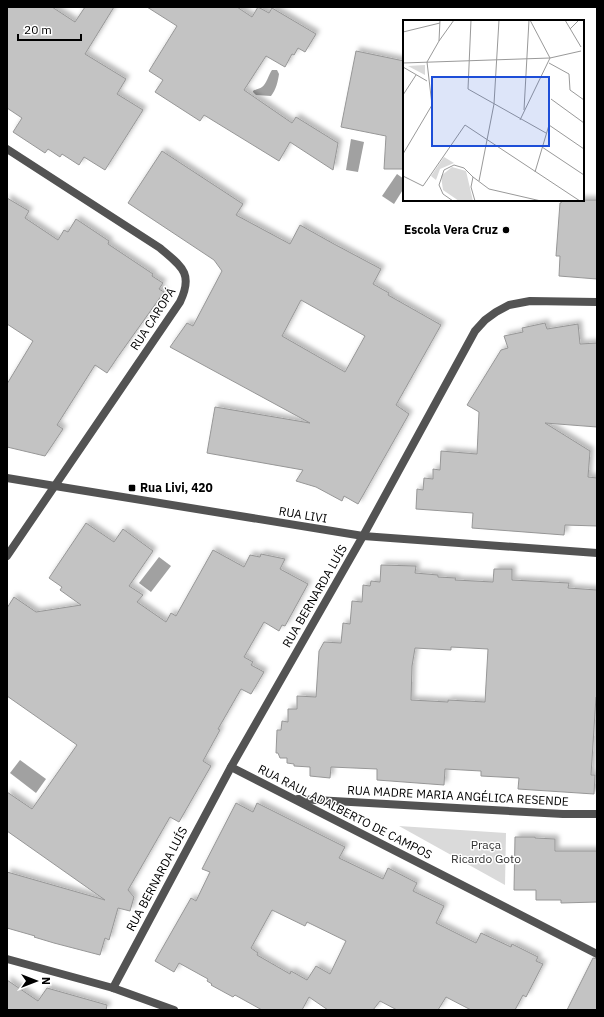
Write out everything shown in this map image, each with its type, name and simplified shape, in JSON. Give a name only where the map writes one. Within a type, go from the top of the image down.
[{"type":"street","name":"RUA CAROPÁ","points":[[7,149],[160,248],[178,263],[185,274],[187,285],[180,302],[7,556]]},
{"type":"street","name":"RUA BERNARDA LUÍS","points":[[113,988],[231,767],[363,536],[475,331],[485,320],[509,305],[530,302],[597,302]]},
{"type":"street","name":"RUA LIVI","points":[[7,478],[363,536],[597,552]]},
{"type":"street","name":"RUA RAUL ADALBERTO DE CAMPOS","points":[[231,767],[597,954]]},
{"type":"street","name":"RUA MADRE MARIA ANGÉLICA RESENDE","points":[[294,799],[563,814],[597,814]]},
{"type":"street","points":[[7,959],[113,988],[174,1010]]},
{"type":"green space","name":"Praça Ricardo Goto","points":[[399,826],[506,833],[505,885]]},
{"type":"shaded area","points":[[272,70],[277,70],[279,74],[273,94],[271,96],[256,95],[253,91],[263,86]]},
{"type":"shaded area","points":[[351,139],[364,142],[358,172],[346,170]]},
{"type":"shaded area","points":[[397,174],[403,178],[403,190],[394,204],[382,196]]},
{"type":"shaded area","points":[[159,557],[171,566],[151,592],[139,583]]},
{"type":"shaded area","points":[[20,760],[46,779],[36,793],[10,773]]},
{"type":"building","points":[[7,7],[52,7],[75,22],[85,7],[114,7],[85,54],[126,79],[117,94],[143,110],[105,170],[84,157],[79,165],[62,154],[60,157],[48,149],[45,153],[13,132],[22,118],[7,108]]},
{"type":"building","points":[[147,7],[237,7],[252,17],[258,7],[269,13],[272,8],[316,34],[305,52],[298,48],[294,55],[292,54],[285,67],[266,56],[244,90],[292,123],[296,117],[338,143],[333,170],[290,142],[279,161],[204,115],[200,121],[155,92],[163,80],[149,71],[177,26]]},
{"type":"building","points":[[356,51],[403,61],[403,169],[384,169],[386,136],[341,127]]},
{"type":"building","points":[[162,151],[243,204],[236,215],[290,244],[300,225],[381,269],[373,284],[389,293],[388,295],[441,325],[396,405],[409,414],[358,504],[344,496],[342,501],[316,487],[296,481],[303,470],[207,453],[215,407],[310,423],[170,347],[187,323],[193,326],[222,271],[214,260],[128,203]],"holes":[[[301,300],[365,336],[345,372],[282,336]]]},
{"type":"building","points":[[7,198],[29,211],[25,218],[58,240],[64,230],[68,232],[76,219],[109,241],[108,244],[153,274],[152,276],[163,283],[159,289],[164,292],[107,373],[95,365],[57,425],[63,429],[45,456],[7,447],[7,384],[33,341],[7,324]]},
{"type":"building","points":[[597,200],[597,279],[559,276],[560,256],[556,256],[562,201]]},
{"type":"building","points":[[545,323],[547,329],[578,324],[580,344],[597,343],[597,427],[545,423],[590,451],[588,477],[597,478],[597,526],[565,525],[564,535],[472,528],[473,513],[416,509],[417,489],[423,490],[424,478],[433,479],[433,469],[440,470],[441,451],[477,454],[479,412],[467,405],[501,350],[508,348],[504,336],[523,332],[522,328]]},
{"type":"building","points":[[86,523],[114,542],[123,529],[153,551],[129,586],[143,595],[137,602],[166,622],[171,613],[176,616],[213,550],[244,567],[250,555],[260,557],[261,554],[285,559],[280,569],[308,584],[285,626],[282,625],[279,631],[264,622],[244,657],[253,662],[251,665],[264,672],[251,694],[241,689],[218,729],[220,730],[203,761],[211,766],[179,822],[170,817],[128,890],[134,897],[130,911],[118,908],[109,940],[105,938],[100,955],[54,943],[7,928],[7,872],[105,900],[7,831],[7,792],[32,809],[77,745],[7,696],[7,608],[14,597],[36,612],[81,605],[60,590],[62,587],[49,578]]},
{"type":"building","points":[[381,565],[416,566],[415,573],[456,578],[455,580],[493,582],[494,569],[512,569],[512,580],[569,583],[568,588],[597,590],[597,697],[591,775],[595,775],[594,794],[518,789],[519,778],[481,776],[481,771],[445,769],[444,785],[377,780],[377,769],[331,767],[330,778],[310,776],[310,767],[294,766],[294,764],[287,763],[287,758],[280,758],[278,753],[276,753],[277,730],[281,730],[282,721],[288,722],[288,709],[297,709],[297,696],[316,697],[319,651],[324,642],[341,643],[343,623],[350,624],[352,601],[362,602],[363,585],[370,586],[371,581],[380,582]],"holes":[[[451,647],[488,649],[485,702],[411,700],[412,666],[415,648],[451,650]]]},
{"type":"building","points":[[236,803],[253,812],[257,803],[345,847],[339,858],[383,879],[388,868],[417,883],[413,891],[444,906],[436,923],[476,943],[481,933],[511,947],[512,944],[538,957],[536,961],[543,964],[526,997],[523,995],[515,1010],[471,1010],[446,997],[438,1010],[397,1010],[380,1001],[373,1010],[328,1010],[309,997],[302,1010],[262,1010],[235,995],[233,997],[211,985],[212,984],[207,981],[208,979],[179,963],[174,972],[155,961],[191,898],[196,901],[210,872],[202,869]],"holes":[[[272,910],[305,926],[307,922],[346,941],[330,974],[316,966],[307,980],[291,971],[290,974],[257,955],[258,953],[251,948]]]},
{"type":"building","points":[[515,837],[555,839],[555,851],[597,851],[597,902],[561,903],[561,900],[536,900],[536,890],[514,890]]},
{"type":"building","points":[[593,958],[597,959],[597,1010],[567,1010]]},
{"type":"building","points":[[7,980],[38,1001],[47,988],[107,1005],[106,1010],[7,1010]]},
{"type":"place","name":"Escola Vera Cruz","points":[[506,230]]},
{"type":"place","name":"Rua Livi, 420","points":[[132,488]]}]
